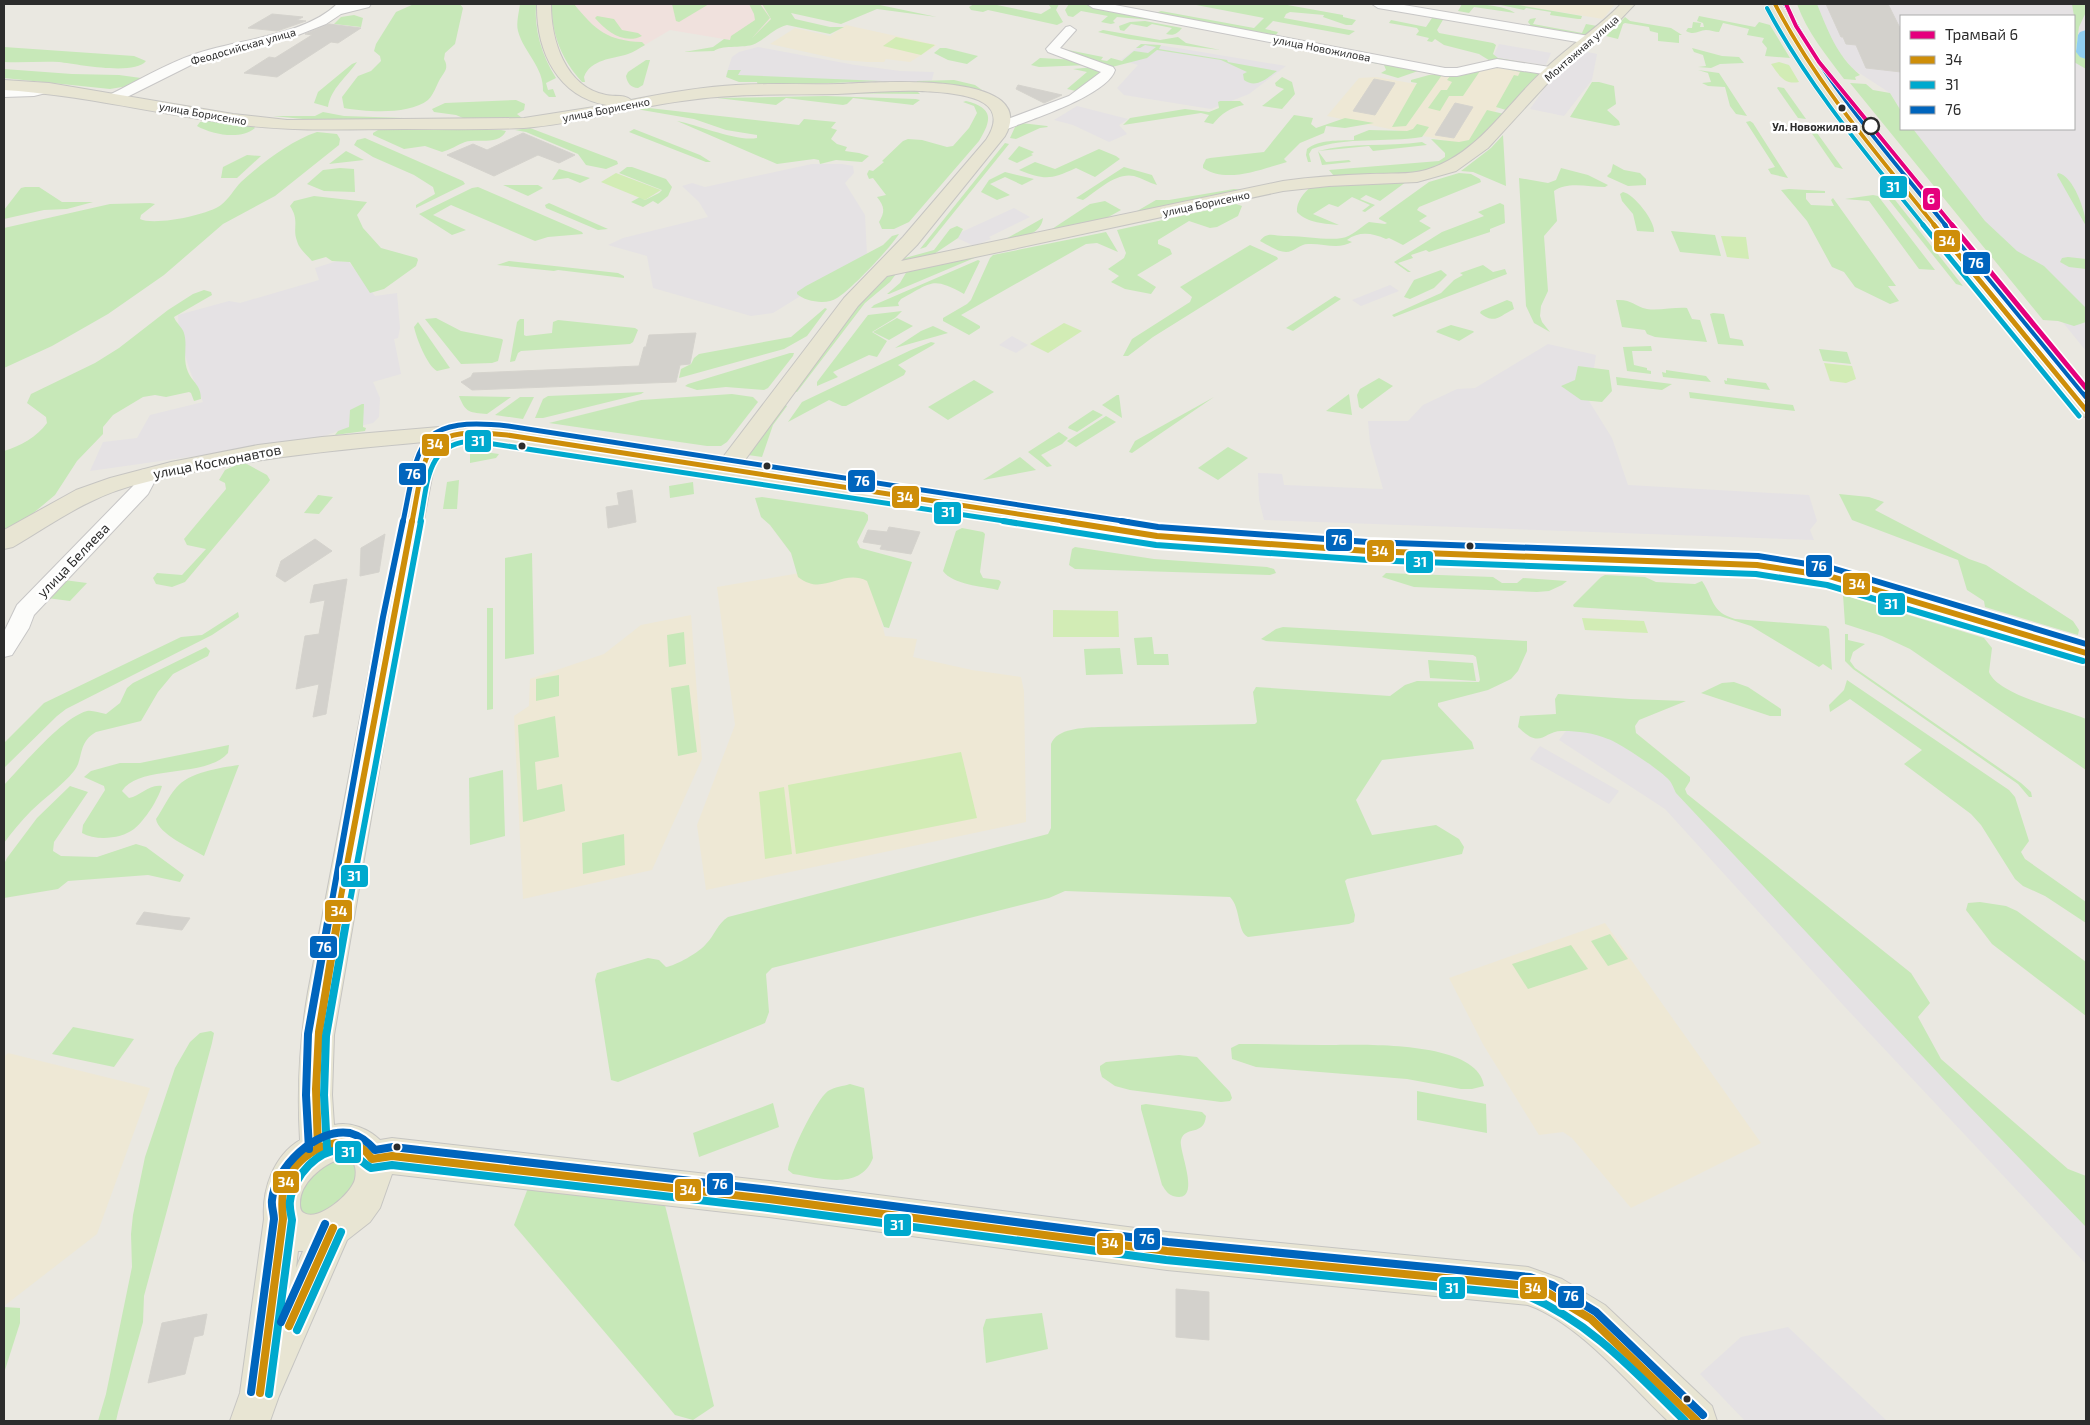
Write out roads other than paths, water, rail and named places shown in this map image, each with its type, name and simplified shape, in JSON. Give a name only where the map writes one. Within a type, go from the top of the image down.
[{"type":"main road","points":[[544,4],[546,34],[552,56],[569,80],[587,93],[597,105]]},
{"type":"main road","name":"Монтажная улица","points":[[1512,113],[1550,71],[1615,19],[1628,4]]},
{"type":"main road","points":[[1775,4],[1784,24],[1808,61],[1854,124],[2086,410]]},
{"type":"main road","points":[[4,85],[49,88]]},
{"type":"main road","name":"улица Борисенко","points":[[49,88],[233,119],[303,126],[516,123],[557,119],[597,105],[642,102],[716,92],[930,87],[956,90],[990,101],[1001,111],[1003,116],[1002,126]]},
{"type":"main road","name":"улица Борисенко","points":[[882,271],[1283,186],[1316,181],[1430,174],[1458,163],[1486,140],[1512,113]]},
{"type":"main road","points":[[726,469],[852,302],[910,241],[992,143],[1002,126]]},
{"type":"main road","name":"улица Космонавтов","points":[[4,541],[84,495],[148,475],[278,449],[473,432],[507,435],[1157,536],[1368,550],[1757,565],[1787,568],[1829,576],[2086,654]]},
{"type":"main road","points":[[318,1149],[315,1095],[317,1035],[335,923],[424,460],[432,446],[446,434]]},
{"type":"main road","points":[[255,1407],[283,1219],[280,1210],[280,1199],[289,1176],[302,1161],[318,1149],[332,1144],[345,1142],[357,1144],[366,1150],[372,1159],[374,1171],[372,1183],[366,1196],[346,1220],[333,1228],[312,1233],[298,1232],[283,1219]]},
{"type":"main road","points":[[372,1159],[392,1156],[484,1166],[769,1199],[1167,1251],[1528,1286],[1548,1293],[1592,1319],[1697,1421]]},
{"type":"main road","points":[[255,1407],[333,1228]]},
{"type":"street","name":"Феодосийская улица","points":[[114,98],[189,61],[232,47],[303,29],[321,22],[341,7],[365,4]]},
{"type":"street","name":"улица Новожилова","points":[[1093,4],[1445,72],[1458,72],[1497,64],[1514,64],[1550,71]]},
{"type":"street","points":[[1378,4],[1590,40]]},
{"type":"street","points":[[1002,126],[1073,99],[1107,74],[1108,70],[1106,69],[1053,50],[1053,46],[1070,30]]},
{"type":"street","name":"улица Борисенко","points":[[4,93],[34,92],[49,88]]},
{"type":"street","name":"улица Беляева","points":[[4,649],[18,628],[25,611],[141,489],[148,475]]},
{"type":"waterway","points":[[2086,35],[2084,52],[2086,54]]},
{"type":"tram line","points":[[1777,4],[1795,16]]},
{"type":"tram line","name":"6","points":[[1786,4],[1796,26],[1819,62],[2086,388]]},
{"type":"place","name":"Ул. Новожилова","points":[[1871,126]]}]
